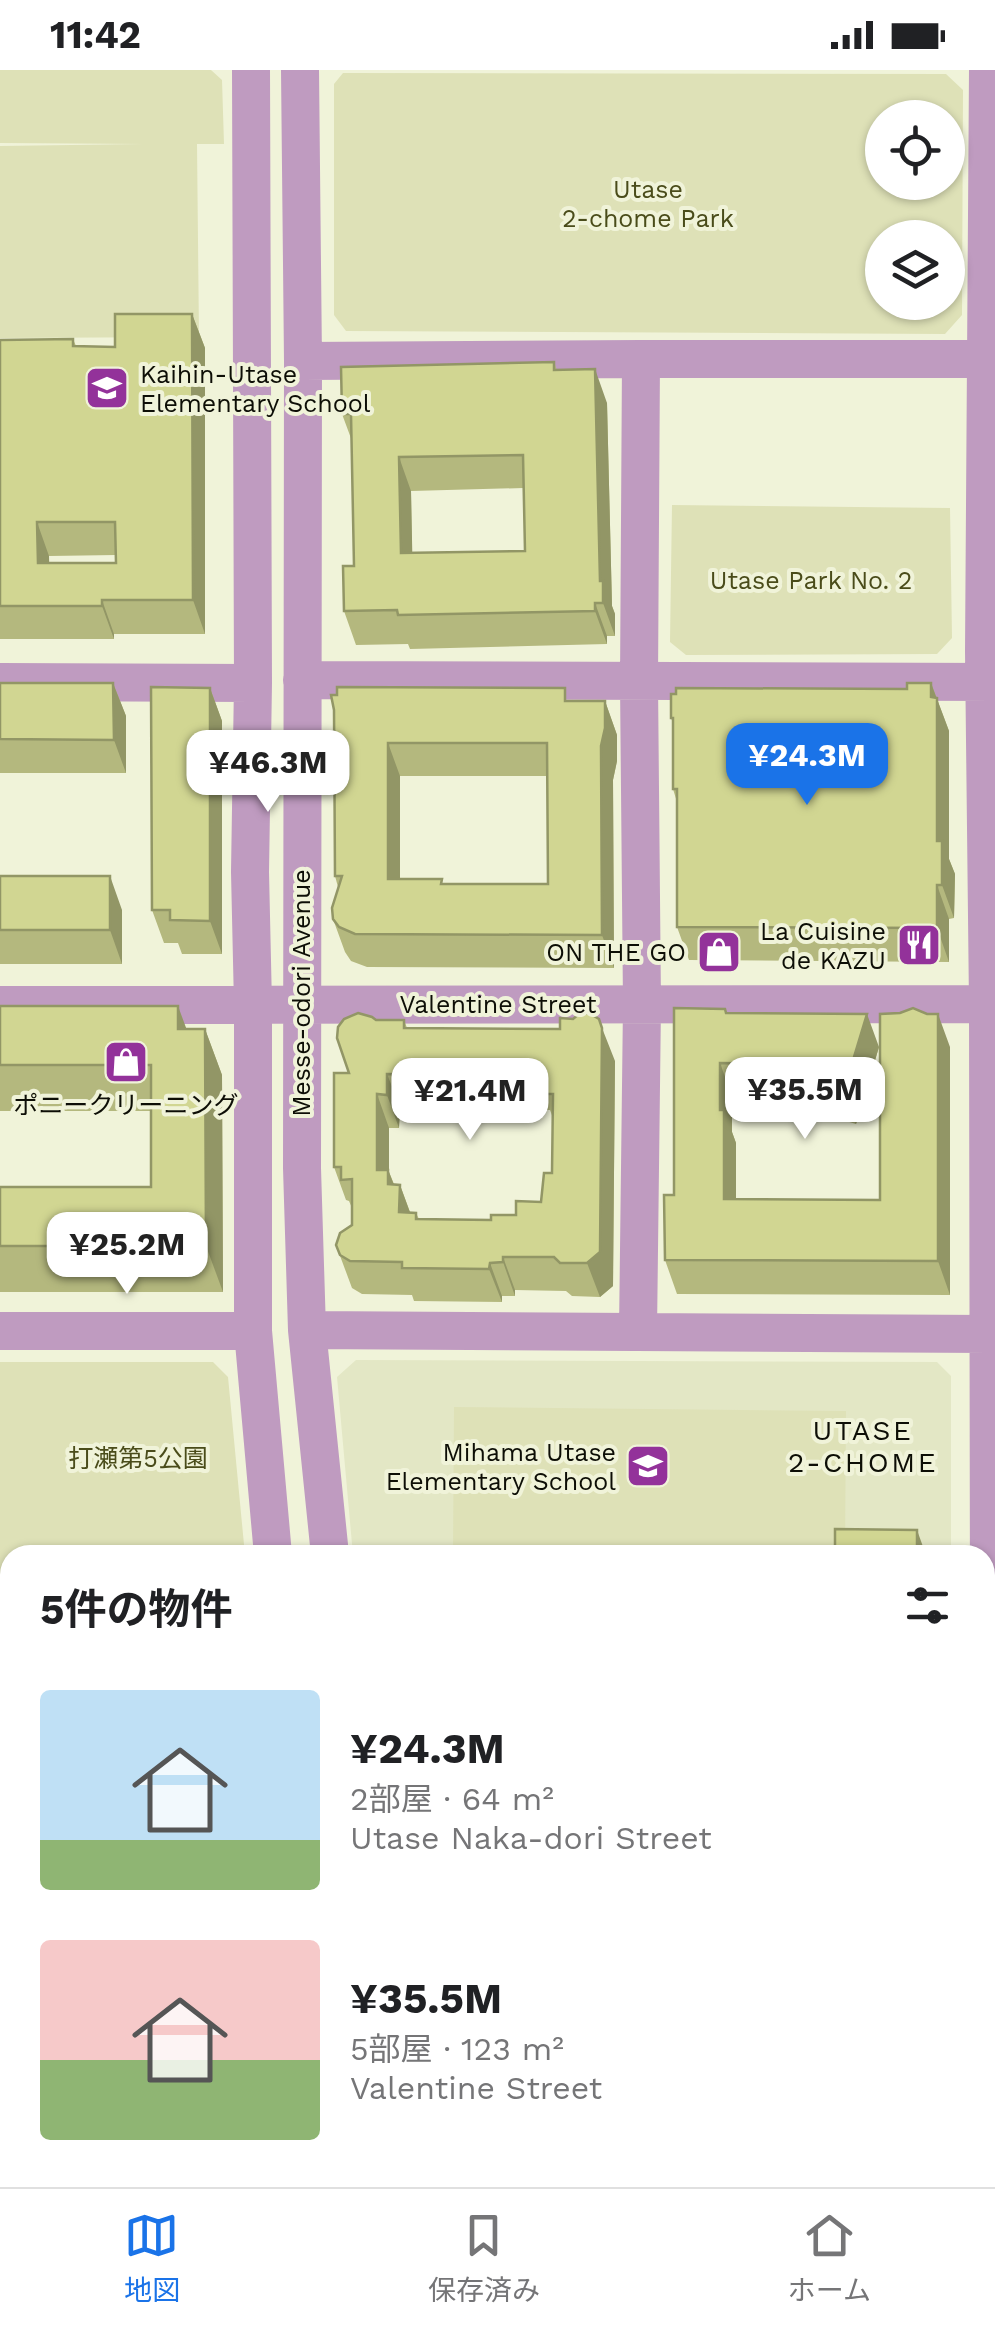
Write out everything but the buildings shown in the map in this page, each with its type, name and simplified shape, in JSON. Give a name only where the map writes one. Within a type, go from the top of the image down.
[{"type":"street","name":"Messe-odori Avenue","points":[[250,70],[253,1331],[272,1545]]},
{"type":"street","name":"Messe-odori Avenue","points":[[300,70],[302,1168],[307,1330],[329,1545]]},
{"type":"street","points":[[988,70],[991,1545]]},
{"type":"street","points":[[638,1332],[642,1004],[640,358]]},
{"type":"street","points":[[303,362],[990,359]]},
{"type":"street","points":[[302,680],[989,682]]},
{"type":"street","points":[[0,682],[253,683]]},
{"type":"street","name":"Valentine Street","points":[[0,1005],[992,1004]]},
{"type":"street","points":[[307,1330],[988,1334]]},
{"type":"street","points":[[0,1332],[253,1331]]},
{"type":"shaded area","name":"Mihama Utase Elementary School","points":[[356,1360],[937,1362],[951,1376],[951,1545],[352,1545],[337,1377]]},
{"type":"green space","points":[[0,70],[211,70],[222,80],[224,144],[197,144],[199,337],[0,338],[0,146],[143,144],[0,143]]},
{"type":"green space","name":"Utase 2-chome Park","points":[[343,73],[946,74],[963,90],[963,100],[865,100],[865,200],[963,200],[962,220],[865,220],[865,320],[958,320],[945,334],[346,331],[334,315],[334,84]]},
{"type":"green space","name":"Utase Park No. 2","points":[[672,505],[950,508],[952,638],[937,654],[686,655],[670,642]]},
{"type":"green space","name":"打瀬第5公園","points":[[0,1362],[213,1362],[228,1377],[244,1545],[0,1545]]},
{"type":"green space","points":[[454,1407],[846,1411],[845,1545],[453,1545]]},
{"type":"place","name":"Kaihin-Utase Elementary School","points":[[107,388]]},
{"type":"place","name":"La Cuisine de KAZU","points":[[919,945]]},
{"type":"place","name":"ON THE GO","points":[[719,952]]},
{"type":"place","name":"ポニークリーニング","points":[[126,1062]]},
{"type":"place","name":"Mihama Utase Elementary School","points":[[648,1466]]},
{"type":"district","name":"UTASE 2-CHOME","points":[[863,1446]]}]
